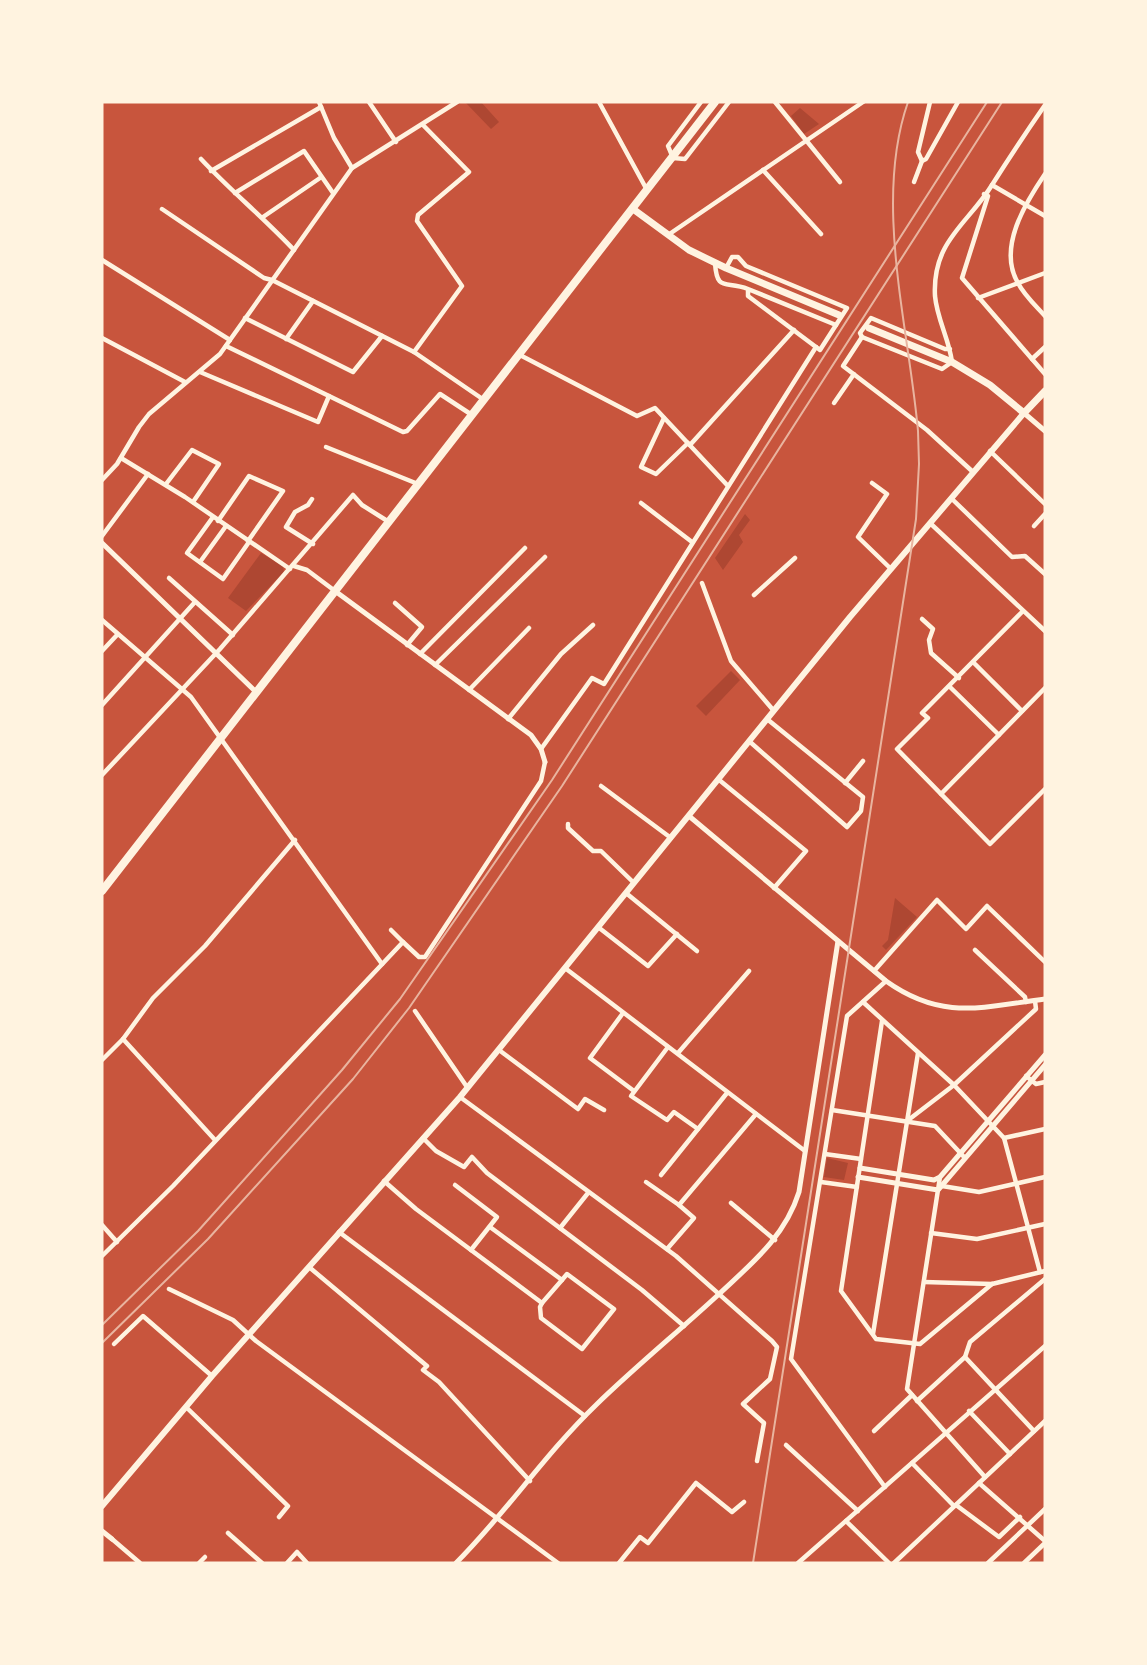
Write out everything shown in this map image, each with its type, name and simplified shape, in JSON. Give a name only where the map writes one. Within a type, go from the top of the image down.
[{"type":"highway","points":[[102,891],[715,102]]},
{"type":"main road","points":[[633,208],[668,235],[715,263],[839,315]]},
{"type":"main road","points":[[868,328],[952,362],[990,385],[1024,413]]},
{"type":"main road","points":[[102,1506],[212,1376],[460,1097],[890,568],[1045,390]]},
{"type":"street","points":[[369,102],[396,142]]},
{"type":"street","points":[[445,102],[450,107]]},
{"type":"street","points":[[102,480],[121,458],[144,420],[185,382],[200,372],[226,346],[352,168],[457,102]]},
{"type":"street","points":[[599,102],[647,190]]},
{"type":"street","points":[[701,102],[668,146],[673,158],[686,159],[729,102]]},
{"type":"street","points":[[775,102],[840,182]]},
{"type":"street","points":[[668,235],[863,102]]},
{"type":"street","points":[[914,182],[921,161],[918,152],[930,102]]},
{"type":"street","points":[[921,161],[926,159],[956,103]]},
{"type":"street","points":[[211,171],[320,104],[334,138],[352,168]]},
{"type":"street","points":[[862,337],[942,369],[952,362],[935,295],[937,273],[944,251],[958,226],[992,185],[1045,105]]},
{"type":"street","points":[[414,352],[462,286],[417,221],[418,215],[469,172],[423,125]]},
{"type":"street","points":[[235,193],[304,151],[320,178],[333,193]]},
{"type":"street","points":[[201,159],[211,171],[263,217],[294,250]]},
{"type":"street","points":[[763,171],[820,234]]},
{"type":"street","points":[[1045,174],[1025,203],[1016,223],[1012,247],[1012,263],[1017,283],[1045,316]]},
{"type":"street","points":[[263,217],[320,178]]},
{"type":"street","points":[[992,185],[1045,216]]},
{"type":"street","points":[[984,194],[988,196],[962,278],[1045,374]]},
{"type":"street","points":[[162,209],[264,278],[414,352],[484,400]]},
{"type":"street","points":[[726,268],[732,257],[738,257],[746,266],[847,308],[820,350],[748,296],[748,289]]},
{"type":"street","points":[[102,260],[230,340]]},
{"type":"street","points":[[715,263],[716,277],[720,284],[725,286],[735,284],[836,325]]},
{"type":"street","points":[[978,298],[1045,273]]},
{"type":"street","points":[[286,339],[313,301]]},
{"type":"street","points":[[245,318],[353,372],[382,336]]},
{"type":"street","points":[[950,349],[945,349],[871,318],[860,333],[862,337],[843,366],[927,430],[973,472]]},
{"type":"street","points":[[664,418],[641,467],[656,474],[689,444],[794,330]]},
{"type":"street","points":[[102,338],[185,382]]},
{"type":"street","points":[[226,346],[388,425],[408,431],[440,394],[472,415]]},
{"type":"street","points":[[541,749],[592,678],[604,684],[816,347]]},
{"type":"street","points":[[1032,359],[1045,347]]},
{"type":"street","points":[[518,354],[637,416],[655,408],[728,486]]},
{"type":"street","points":[[200,372],[318,422],[329,396]]},
{"type":"street","points":[[834,403],[854,374]]},
{"type":"street","points":[[1024,413],[1045,431]]},
{"type":"street","points":[[326,447],[418,484]]},
{"type":"street","points":[[166,484],[192,450],[219,465],[193,502]]},
{"type":"street","points":[[990,451],[1045,504]]},
{"type":"street","points":[[121,458],[166,484],[249,542],[292,567],[307,570],[531,735],[541,749],[545,762],[541,781],[424,957],[419,957],[391,930]]},
{"type":"street","points":[[102,536],[148,474]]},
{"type":"street","points":[[213,517],[187,553],[223,579],[283,491],[249,476],[218,521]]},
{"type":"street","points":[[872,483],[887,494],[858,537],[890,568]]},
{"type":"street","points":[[103,771],[233,635],[353,495],[362,505],[389,522]]},
{"type":"street","points":[[951,498],[1012,557],[1025,556],[1045,574]]},
{"type":"street","points":[[312,499],[308,505],[295,512],[286,527],[313,544]]},
{"type":"street","points":[[640,503],[692,542]]},
{"type":"street","points":[[1034,526],[1045,514]]},
{"type":"street","points":[[930,523],[1045,631]]},
{"type":"street","points":[[200,562],[226,526]]},
{"type":"street","points":[[102,543],[180,621],[257,693]]},
{"type":"street","points":[[420,654],[525,548]]},
{"type":"street","points":[[435,665],[545,557]]},
{"type":"street","points":[[754,595],[795,558]]},
{"type":"street","points":[[168,578],[233,635]]},
{"type":"street","points":[[702,583],[731,661],[774,711]]},
{"type":"street","points":[[102,705],[195,602]]},
{"type":"street","points":[[395,603],[422,627],[407,645]]},
{"type":"street","points":[[1023,611],[922,713],[928,718],[897,749],[990,844],[1045,789]]},
{"type":"street","points":[[922,619],[933,629],[929,640],[931,652],[959,678]]},
{"type":"street","points":[[102,620],[191,696],[382,964]]},
{"type":"street","points":[[508,718],[561,654],[593,625]]},
{"type":"street","points":[[469,690],[529,628]]},
{"type":"street","points":[[102,651],[117,634]]},
{"type":"street","points":[[974,663],[1022,711]]},
{"type":"street","points":[[950,687],[999,735]]},
{"type":"street","points":[[941,794],[1045,688]]},
{"type":"street","points":[[749,741],[847,827],[861,811],[863,797],[767,719]]},
{"type":"street","points":[[845,783],[863,761]]},
{"type":"street","points":[[718,779],[806,851],[774,888]]},
{"type":"street","points":[[601,786],[671,838]]},
{"type":"street","points":[[689,816],[886,981],[913,998],[940,1007],[967,1008],[1045,999]]},
{"type":"street","points":[[568,824],[568,828],[593,851],[601,851],[634,883]]},
{"type":"street","points":[[102,1060],[123,1039],[153,998],[205,946],[295,840]]},
{"type":"street","points":[[626,893],[697,951]]},
{"type":"street","points":[[874,971],[937,900],[966,929],[987,906],[1045,962]]},
{"type":"street","points":[[598,927],[648,966],[677,934]]},
{"type":"street","points":[[456,1563],[498,1519],[585,1416],[775,1240],[796,1202],[838,941]]},
{"type":"street","points":[[102,1256],[403,942]]},
{"type":"street","points":[[975,950],[1025,997],[1026,1002]]},
{"type":"street","points":[[565,968],[805,1151]]},
{"type":"street","points":[[678,1053],[749,971]]},
{"type":"street","points":[[885,1487],[790,1359],[848,1016],[886,981]]},
{"type":"street","points":[[907,1121],[954,1085],[1036,1009],[1035,1000]]},
{"type":"street","points":[[863,1002],[954,1085],[1004,1138],[1042,1272],[992,1284],[924,1282]]},
{"type":"street","points":[[415,1011],[467,1087]]},
{"type":"street","points":[[623,1013],[590,1058],[634,1091]]},
{"type":"street","points":[[882,1021],[841,1291],[876,1339],[920,1344],[992,1284]]},
{"type":"street","points":[[123,1039],[215,1140]]},
{"type":"street","points":[[668,1047],[631,1096],[667,1120],[674,1112],[698,1129]]},
{"type":"street","points":[[499,1050],[578,1109],[585,1099],[604,1110]]},
{"type":"street","points":[[873,1334],[918,1053]]},
{"type":"street","points":[[940,1188],[988,1121],[1045,1055]]},
{"type":"street","points":[[860,1168],[934,1180],[940,1177],[992,1126],[1045,1065]]},
{"type":"street","points":[[1026,1076],[1036,1084],[1045,1082]]},
{"type":"street","points":[[662,1175],[727,1093]]},
{"type":"street","points":[[460,1097],[667,1249],[777,1347],[770,1379],[743,1404],[764,1423],[757,1461]]},
{"type":"street","points":[[832,1110],[935,1126],[963,1156]]},
{"type":"street","points":[[679,1205],[756,1114]]},
{"type":"street","points":[[1004,1138],[1045,1129]]},
{"type":"street","points":[[423,1138],[436,1150],[464,1167],[472,1157],[487,1173],[684,1326]]},
{"type":"street","points":[[825,1154],[861,1159]]},
{"type":"street","points":[[858,1177],[897,1184],[980,1192],[1045,1177]]},
{"type":"street","points":[[940,1177],[907,1389],[944,1434],[985,1477]]},
{"type":"street","points":[[384,1181],[416,1209],[542,1303]]},
{"type":"street","points":[[646,1182],[694,1218],[667,1249]]},
{"type":"street","points":[[821,1182],[857,1187]]},
{"type":"street","points":[[455,1185],[497,1217],[471,1250]]},
{"type":"street","points":[[560,1228],[588,1193]]},
{"type":"street","points":[[731,1203],[775,1240]]},
{"type":"street","points":[[931,1233],[976,1239],[1045,1224]]},
{"type":"street","points":[[102,1225],[117,1242]]},
{"type":"street","points":[[490,1227],[562,1280]]},
{"type":"street","points":[[339,1232],[585,1416]]},
{"type":"street","points":[[309,1267],[427,1366],[423,1370],[439,1382],[530,1481]]},
{"type":"street","points":[[567,1274],[614,1310],[582,1349],[541,1318],[542,1303],[567,1274]]},
{"type":"street","points":[[917,1401],[965,1357],[970,1342],[1045,1279]]},
{"type":"street","points":[[170,1289],[232,1320],[558,1563]]},
{"type":"street","points":[[114,1344],[143,1316],[212,1376]]},
{"type":"street","points":[[798,1563],[1045,1346]]},
{"type":"street","points":[[965,1357],[1034,1431]]},
{"type":"street","points":[[874,1431],[912,1395]]},
{"type":"street","points":[[186,1407],[288,1506],[279,1517]]},
{"type":"street","points":[[969,1411],[1010,1454]]},
{"type":"street","points":[[894,1563],[1045,1421]]},
{"type":"street","points":[[786,1445],[858,1511]]},
{"type":"street","points":[[912,1462],[955,1505],[999,1537],[1020,1517]]},
{"type":"street","points":[[619,1563],[640,1537],[648,1543],[696,1483],[732,1512],[744,1502]]},
{"type":"street","points":[[979,1483],[1029,1525],[1045,1542],[1024,1563]]},
{"type":"street","points":[[988,1563],[1045,1509]]},
{"type":"street","points":[[846,1521],[889,1563]]},
{"type":"street","points":[[102,1531],[140,1563]]},
{"type":"street","points":[[228,1533],[261,1563]]},
{"type":"street","points":[[287,1563],[297,1552],[307,1563]]},
{"type":"street","points":[[199,1563],[205,1557]]},
{"type":"shaded area","points":[[465,102],[481,102],[499,122],[491,129]]},
{"type":"shaded area","points":[[800,108],[819,124],[804,134],[791,116]]},
{"type":"shaded area","points":[[745,514],[750,520],[739,535],[743,542],[723,570],[715,558]]},
{"type":"shaded area","points":[[261,553],[283,566],[284,572],[246,611],[228,598]]},
{"type":"shaded area","points":[[731,671],[740,680],[706,716],[696,706]]},
{"type":"shaded area","points":[[895,898],[917,917],[886,950],[882,946],[888,940]]},
{"type":"shaded area","points":[[827,1158],[848,1163],[844,1180],[824,1177]]},
{"type":"railway","points":[[753,1563],[916,519],[918,431],[896,265],[893,223],[898,141],[908,102]]},
{"type":"railway","points":[[102,1325],[198,1231],[342,1070],[400,999],[552,780],[987,102]]},
{"type":"railway","points":[[102,1343],[208,1239],[353,1079],[409,1008],[562,786],[1002,102]]}]
